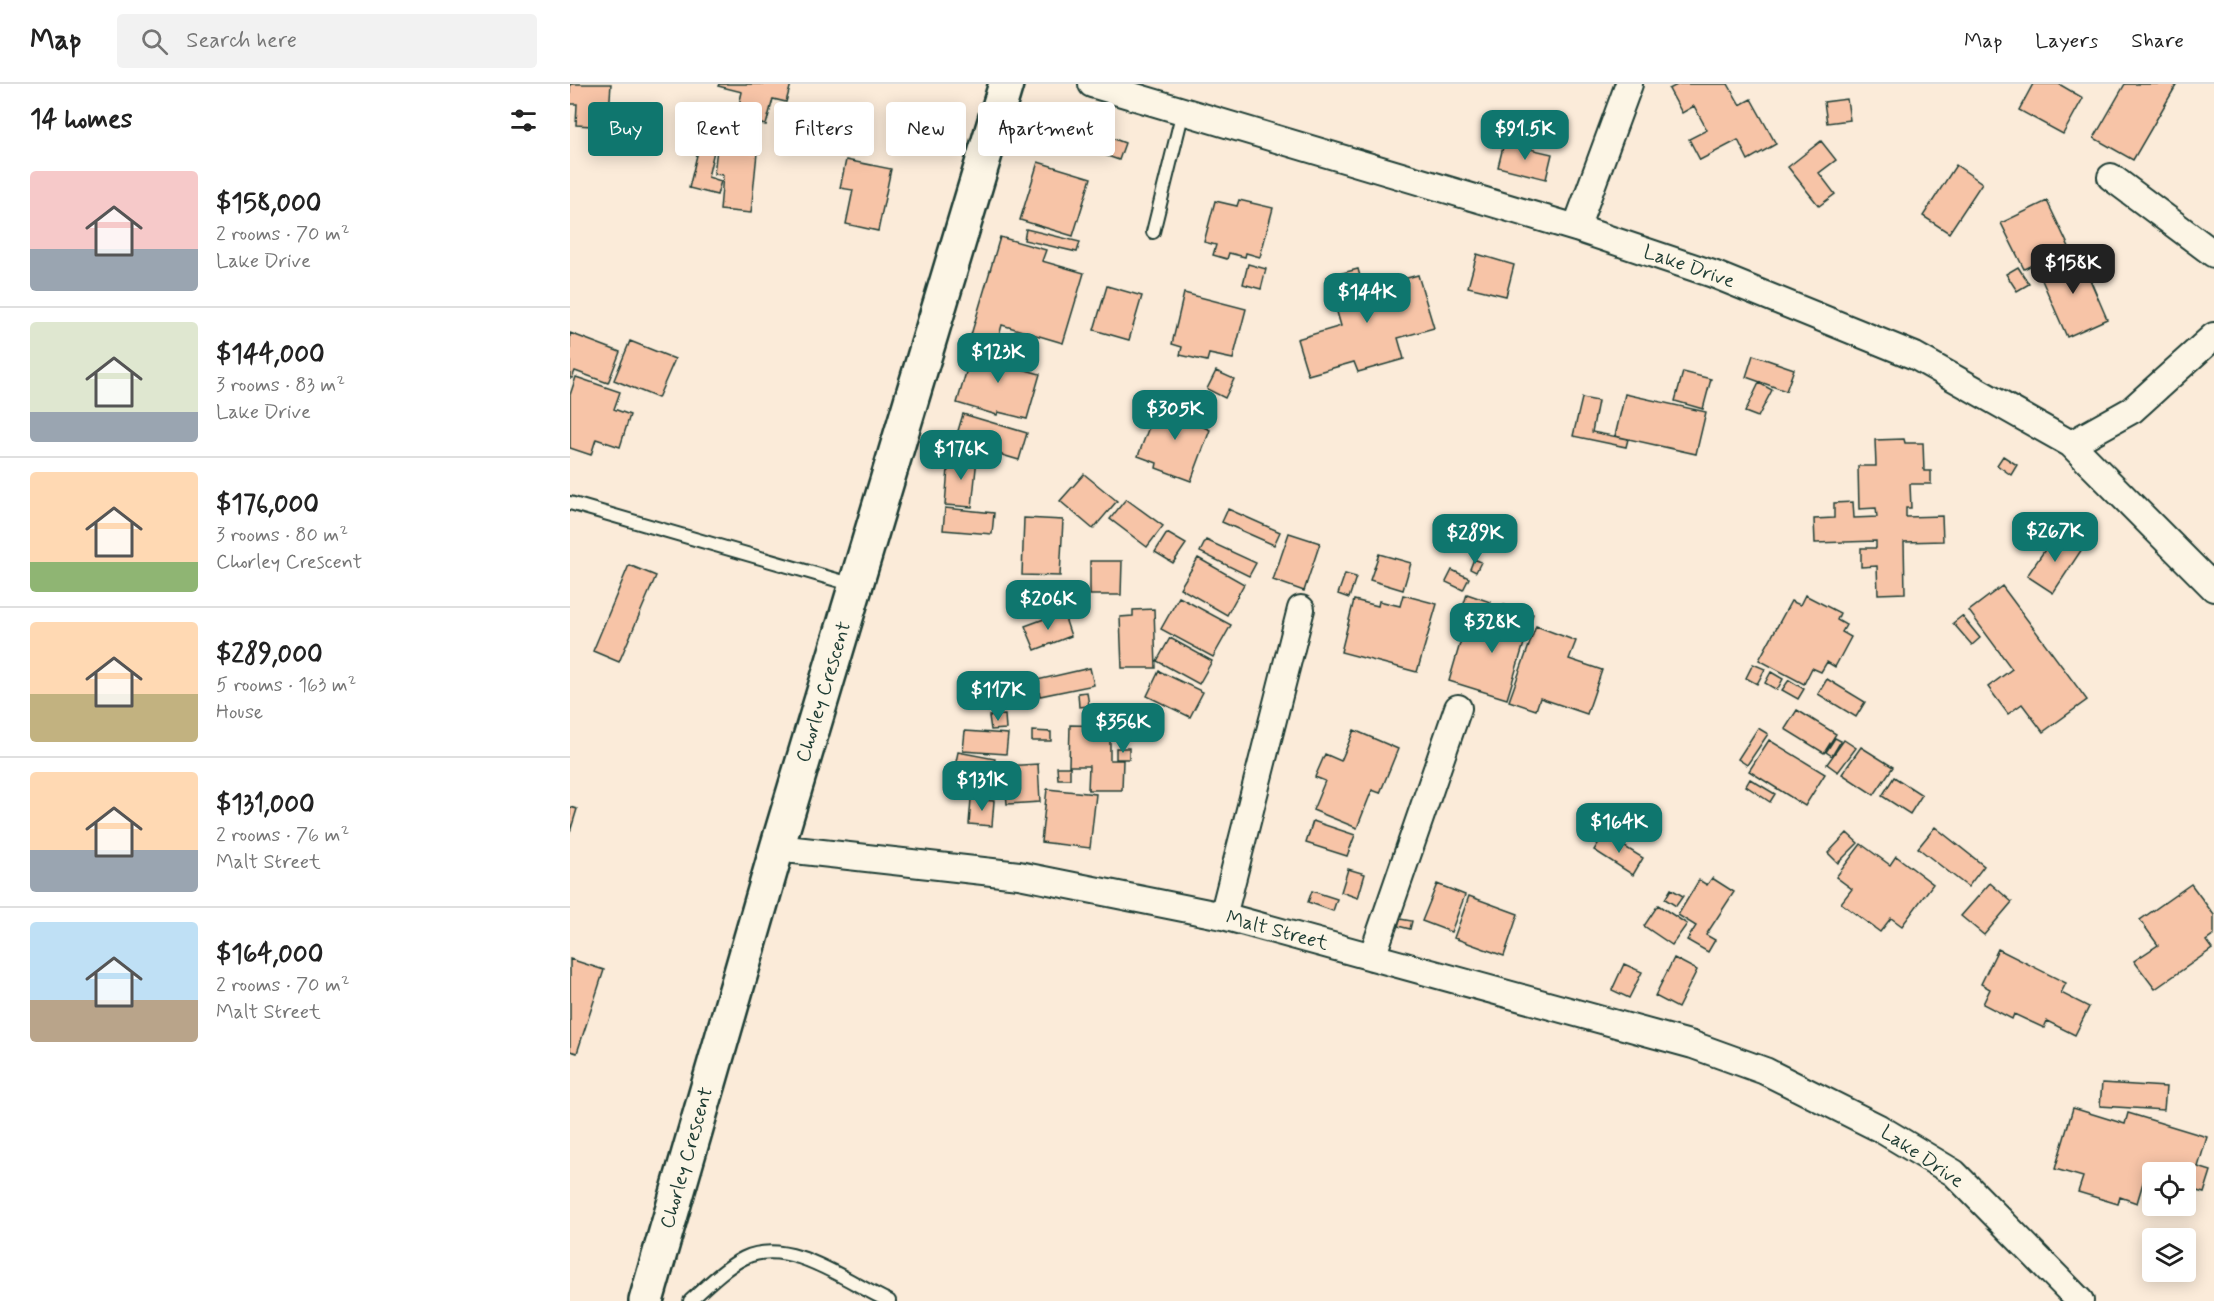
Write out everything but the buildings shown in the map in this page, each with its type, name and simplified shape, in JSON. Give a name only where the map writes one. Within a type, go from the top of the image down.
[{"type":"main road","name":"Chorley Crescent","points":[[646,1301],[777,848],[1006,84]]},
{"type":"street","name":"Lake Drive","points":[[1092,84],[1576,228],[1713,274],[1915,356],[2072,444],[2214,588]]},
{"type":"street","points":[[1576,228],[1629,84]]},
{"type":"street","points":[[2111,177],[2214,254]]},
{"type":"street","points":[[2072,444],[2132,410],[2214,336]]},
{"type":"street","points":[[1223,916],[1301,609]]},
{"type":"street","points":[[1372,957],[1458,708]]},
{"type":"street","name":"Malt Street","points":[[777,848],[1019,875],[1223,916],[1693,1044],[1765,1071]]},
{"type":"street","name":"Lake Drive","points":[[1765,1071],[1879,1128],[1954,1173],[2080,1301]]},
{"type":"lane","points":[[1153,232],[1183,111]]},
{"type":"lane","points":[[570,503],[856,585]]},
{"type":"lane","points":[[690,1301],[742,1259],[768,1252],[804,1258],[889,1301]]}]
